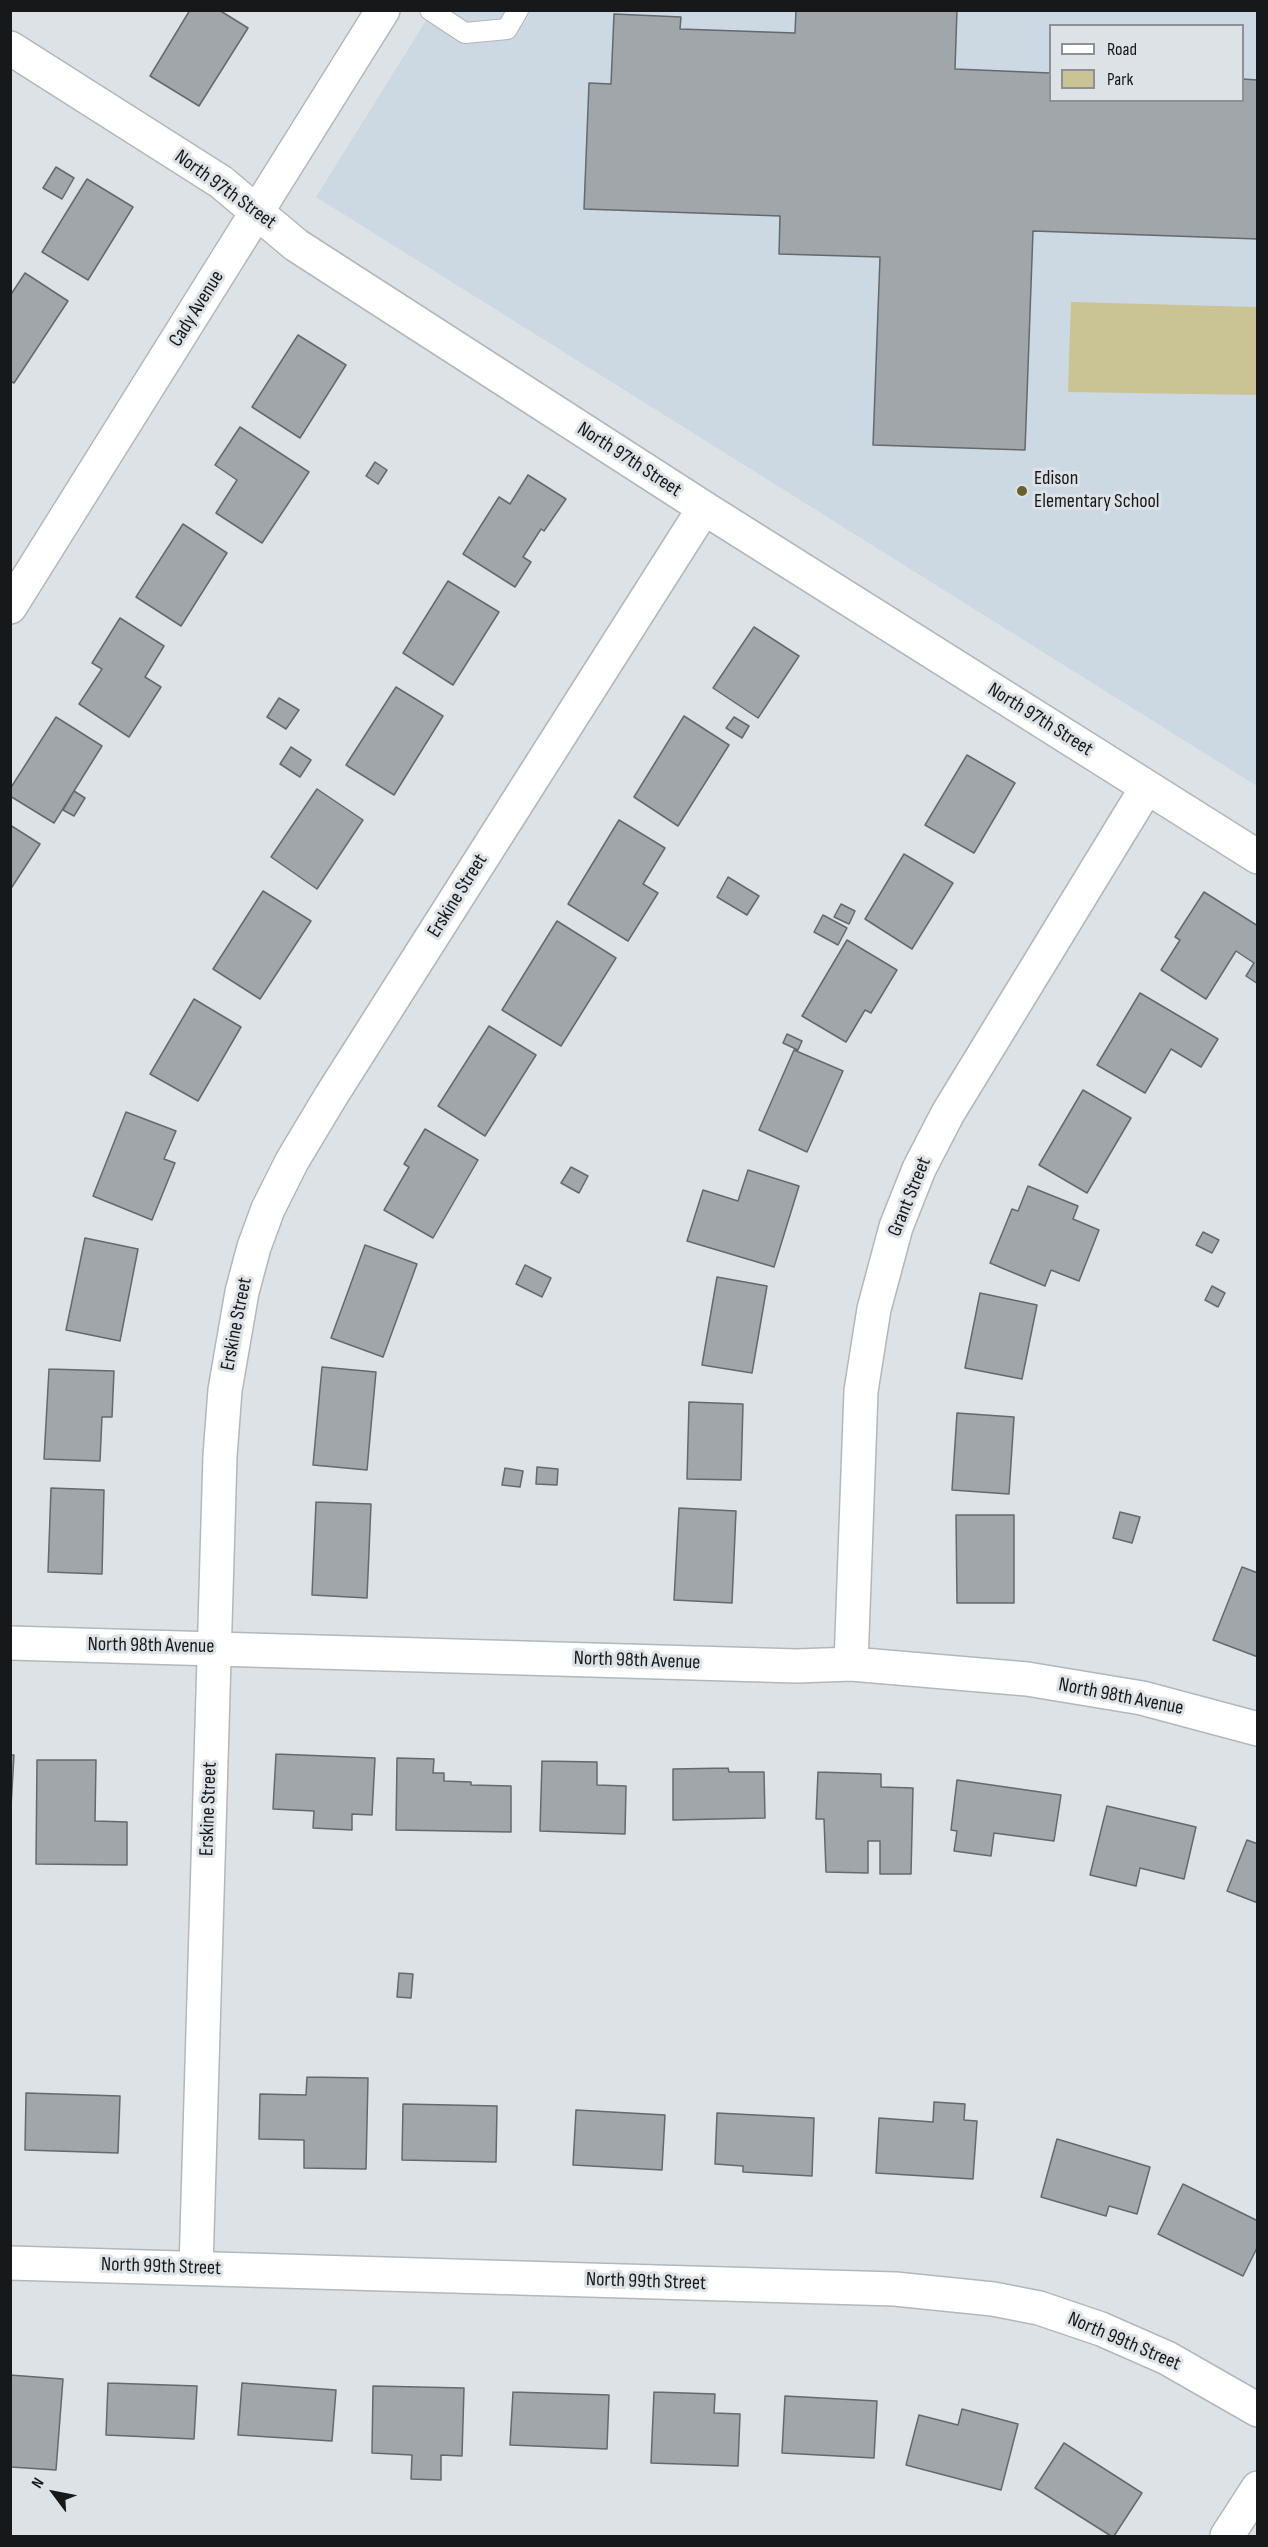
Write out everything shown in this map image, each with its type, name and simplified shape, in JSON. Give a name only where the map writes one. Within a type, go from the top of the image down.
[{"type":"street","name":"Cady Avenue","points":[[10,607],[383,10]]},
{"type":"street","name":"North 97th Street","points":[[10,48],[220,182],[296,245],[704,508],[1257,856]]},
{"type":"street","name":"Erskine Street","points":[[196,2268],[220,1456],[225,1390],[242,1292],[254,1247],[268,1209],[292,1161],[331,1096],[704,508]]},
{"type":"street","name":"Grant Street","points":[[852,1664],[861,1391],[874,1309],[897,1227],[919,1169],[948,1113],[1147,787]]},
{"type":"street","name":"North 98th Avenue","points":[[10,1643],[785,1666],[852,1664],[1027,1679],[1143,1698],[1257,1729]]},
{"type":"street","name":"North 99th Street","points":[[10,2263],[895,2289],[993,2299],[1039,2308],[1101,2329],[1167,2358],[1257,2410]]},
{"type":"street","points":[[1227,2536],[1257,2488]]},
{"type":"lane","points":[[430,10],[465,33],[507,29],[518,10]]},
{"type":"shaded area","name":"Edison Elementary School","points":[[432,11],[1257,11],[1257,786],[316,197]]},
{"type":"green space","points":[[1071,302],[1257,307],[1257,395],[1068,392]]},
{"type":"building","points":[[190,10],[219,10],[248,28],[199,106],[150,76]]},
{"type":"building","points":[[796,10],[957,10],[955,69],[1049,73],[1049,102],[1244,102],[1244,79],[1258,80],[1258,239],[1033,231],[1025,450],[873,445],[880,257],[779,254],[780,216],[584,209],[589,83],[611,84],[614,14],[681,17],[680,29],[795,33]]},
{"type":"building","points":[[56,167],[74,178],[62,199],[43,188]]},
{"type":"building","points":[[87,179],[133,207],[88,280],[42,252]]},
{"type":"building","points":[[25,273],[68,301],[14,383],[10,381],[10,296]]},
{"type":"building","points":[[298,335],[346,365],[300,438],[252,407]]},
{"type":"building","points":[[240,427],[309,472],[262,543],[216,513],[237,480],[215,465]]},
{"type":"building","points":[[375,462],[387,470],[378,484],[366,476]]},
{"type":"building","points":[[528,475],[566,499],[544,531],[541,529],[523,557],[531,562],[515,587],[463,554],[499,497],[510,504]]},
{"type":"building","points":[[183,524],[227,553],[181,626],[136,597]]},
{"type":"building","points":[[448,581],[499,612],[453,685],[403,653]]},
{"type":"building","points":[[120,618],[164,646],[145,677],[161,687],[129,737],[79,704],[102,669],[92,663]]},
{"type":"building","points":[[754,627],[799,656],[758,718],[713,688]]},
{"type":"building","points":[[396,687],[443,716],[394,795],[346,765]]},
{"type":"building","points":[[279,698],[299,710],[286,729],[267,717]]},
{"type":"building","points":[[684,716],[729,745],[678,826],[634,797]]},
{"type":"building","points":[[56,717],[102,746],[54,823],[10,796],[10,789]]},
{"type":"building","points":[[734,717],[749,726],[742,738],[726,728]]},
{"type":"building","points":[[291,747],[311,760],[300,777],[280,764]]},
{"type":"building","points":[[967,755],[1015,783],[974,853],[925,825]]},
{"type":"building","points":[[317,789],[363,820],[317,889],[271,857]]},
{"type":"building","points":[[74,791],[85,798],[74,816],[63,810]]},
{"type":"building","points":[[619,820],[665,848],[643,884],[658,893],[628,941],[568,904]]},
{"type":"building","points":[[10,825],[40,844],[10,890]]},
{"type":"building","points":[[904,854],[953,883],[912,949],[865,919]]},
{"type":"building","points":[[728,877],[759,896],[747,915],[717,897]]},
{"type":"building","points":[[263,891],[311,921],[260,999],[213,969]]},
{"type":"building","points":[[1204,892],[1258,926],[1258,984],[1246,976],[1254,963],[1236,951],[1206,999],[1161,970],[1180,940],[1175,937]]},
{"type":"building","points":[[841,904],[855,911],[849,924],[834,917]]},
{"type":"building","points":[[823,915],[847,928],[838,945],[814,932]]},
{"type":"building","points":[[557,921],[616,958],[561,1046],[502,1010]]},
{"type":"building","points":[[847,940],[897,970],[871,1013],[865,1010],[846,1042],[802,1016]]},
{"type":"building","points":[[1140,993],[1218,1039],[1201,1067],[1171,1049],[1145,1093],[1097,1065]]},
{"type":"building","points":[[194,999],[241,1027],[198,1101],[150,1074]]},
{"type":"building","points":[[489,1026],[536,1055],[485,1136],[438,1106]]},
{"type":"building","points":[[787,1034],[802,1041],[798,1050],[783,1043]]},
{"type":"building","points":[[794,1050],[843,1071],[807,1152],[759,1130]]},
{"type":"building","points":[[1083,1090],[1131,1118],[1087,1193],[1039,1165]]},
{"type":"building","points":[[126,1112],[176,1131],[164,1159],[175,1163],[152,1220],[93,1196]]},
{"type":"building","points":[[425,1129],[478,1160],[433,1238],[384,1210],[409,1167],[404,1164]]},
{"type":"building","points":[[571,1167],[588,1176],[579,1193],[561,1183]]},
{"type":"building","points":[[748,1170],[799,1186],[774,1267],[687,1241],[703,1190],[738,1201]]},
{"type":"building","points":[[1028,1186],[1078,1206],[1073,1219],[1099,1230],[1079,1281],[1051,1270],[1045,1286],[990,1263],[1012,1209],[1018,1211]]},
{"type":"building","points":[[1203,1232],[1219,1240],[1212,1253],[1196,1245]]},
{"type":"building","points":[[85,1238],[138,1249],[120,1341],[66,1330]]},
{"type":"building","points":[[365,1245],[417,1264],[383,1357],[331,1338]]},
{"type":"building","points":[[525,1265],[551,1278],[542,1297],[516,1284]]},
{"type":"building","points":[[717,1277],[767,1286],[752,1373],[702,1365]]},
{"type":"building","points":[[1212,1286],[1225,1293],[1218,1307],[1205,1300]]},
{"type":"building","points":[[980,1293],[1037,1305],[1022,1379],[965,1368]]},
{"type":"building","points":[[322,1367],[376,1372],[367,1470],[313,1465]]},
{"type":"building","points":[[49,1369],[114,1371],[112,1417],[102,1417],[100,1461],[44,1459]]},
{"type":"building","points":[[689,1402],[743,1404],[741,1480],[687,1479]]},
{"type":"building","points":[[957,1413],[1014,1417],[1009,1494],[952,1490]]},
{"type":"building","points":[[537,1467],[558,1469],[557,1485],[536,1484]]},
{"type":"building","points":[[505,1468],[523,1471],[520,1487],[502,1485]]},
{"type":"building","points":[[51,1488],[104,1490],[102,1574],[48,1572]]},
{"type":"building","points":[[316,1502],[371,1504],[367,1598],[312,1595]]},
{"type":"building","points":[[679,1508],[736,1511],[732,1603],[674,1600]]},
{"type":"building","points":[[1120,1512],[1140,1517],[1132,1543],[1113,1538]]},
{"type":"building","points":[[956,1515],[1014,1515],[1014,1603],[957,1603]]},
{"type":"building","points":[[1242,1567],[1258,1573],[1258,1657],[1213,1640]]},
{"type":"building","points":[[276,1754],[375,1758],[372,1815],[352,1814],[352,1830],[313,1828],[314,1811],[273,1809]]},
{"type":"building","points":[[10,1755],[14,1755],[11,1807],[10,1807]]},
{"type":"building","points":[[397,1758],[434,1759],[433,1773],[444,1773],[444,1781],[471,1782],[471,1785],[511,1786],[511,1832],[396,1830]]},
{"type":"building","points":[[37,1760],[96,1760],[95,1821],[127,1822],[127,1865],[36,1864]]},
{"type":"building","points":[[542,1761],[597,1762],[597,1785],[626,1786],[625,1834],[540,1831]]},
{"type":"building","points":[[728,1768],[729,1772],[764,1772],[765,1818],[673,1820],[673,1769]]},
{"type":"building","points":[[818,1772],[881,1774],[881,1787],[913,1788],[911,1874],[880,1874],[880,1841],[868,1841],[868,1873],[826,1872],[824,1819],[816,1819]]},
{"type":"building","points":[[957,1780],[1061,1795],[1054,1841],[994,1833],[991,1856],[954,1851],[957,1831],[951,1830]]},
{"type":"building","points":[[1107,1806],[1196,1827],[1184,1879],[1140,1868],[1136,1886],[1090,1875]]},
{"type":"building","points":[[1247,1840],[1258,1844],[1258,1903],[1227,1891]]},
{"type":"building","points":[[399,1973],[413,1974],[411,1998],[397,1997]]},
{"type":"building","points":[[307,2077],[368,2078],[366,2169],[304,2168],[304,2140],[259,2139],[260,2094],[306,2095]]},
{"type":"building","points":[[26,2093],[120,2096],[118,2153],[25,2150]]},
{"type":"building","points":[[934,2102],[965,2104],[964,2120],[977,2121],[973,2179],[876,2173],[879,2118],[933,2122]]},
{"type":"building","points":[[403,2104],[497,2106],[496,2162],[402,2160]]},
{"type":"building","points":[[576,2110],[665,2115],[662,2170],[573,2165]]},
{"type":"building","points":[[717,2113],[814,2118],[812,2176],[743,2172],[743,2166],[715,2164]]},
{"type":"building","points":[[1057,2139],[1150,2167],[1137,2214],[1109,2206],[1106,2216],[1041,2197]]},
{"type":"building","points":[[1183,2184],[1258,2221],[1258,2246],[1243,2276],[1158,2234]]},
{"type":"building","points":[[10,2375],[63,2379],[56,2470],[11,2467]]},
{"type":"building","points":[[108,2383],[197,2386],[194,2439],[106,2435]]},
{"type":"building","points":[[242,2383],[336,2390],[332,2441],[238,2435]]},
{"type":"building","points":[[373,2386],[464,2388],[462,2456],[441,2455],[441,2480],[411,2479],[412,2455],[372,2453]]},
{"type":"building","points":[[513,2392],[609,2395],[607,2449],[510,2445]]},
{"type":"building","points":[[654,2392],[715,2394],[714,2413],[740,2414],[738,2466],[651,2463]]},
{"type":"building","points":[[785,2396],[877,2401],[874,2458],[782,2453]]},
{"type":"building","points":[[962,2409],[1018,2424],[1001,2490],[906,2465],[919,2415],[958,2425]]},
{"type":"building","points":[[1064,2443],[1142,2493],[1114,2536],[1035,2488]]},
{"type":"place","name":"Edison Elementary School","points":[[1022,491]]}]
